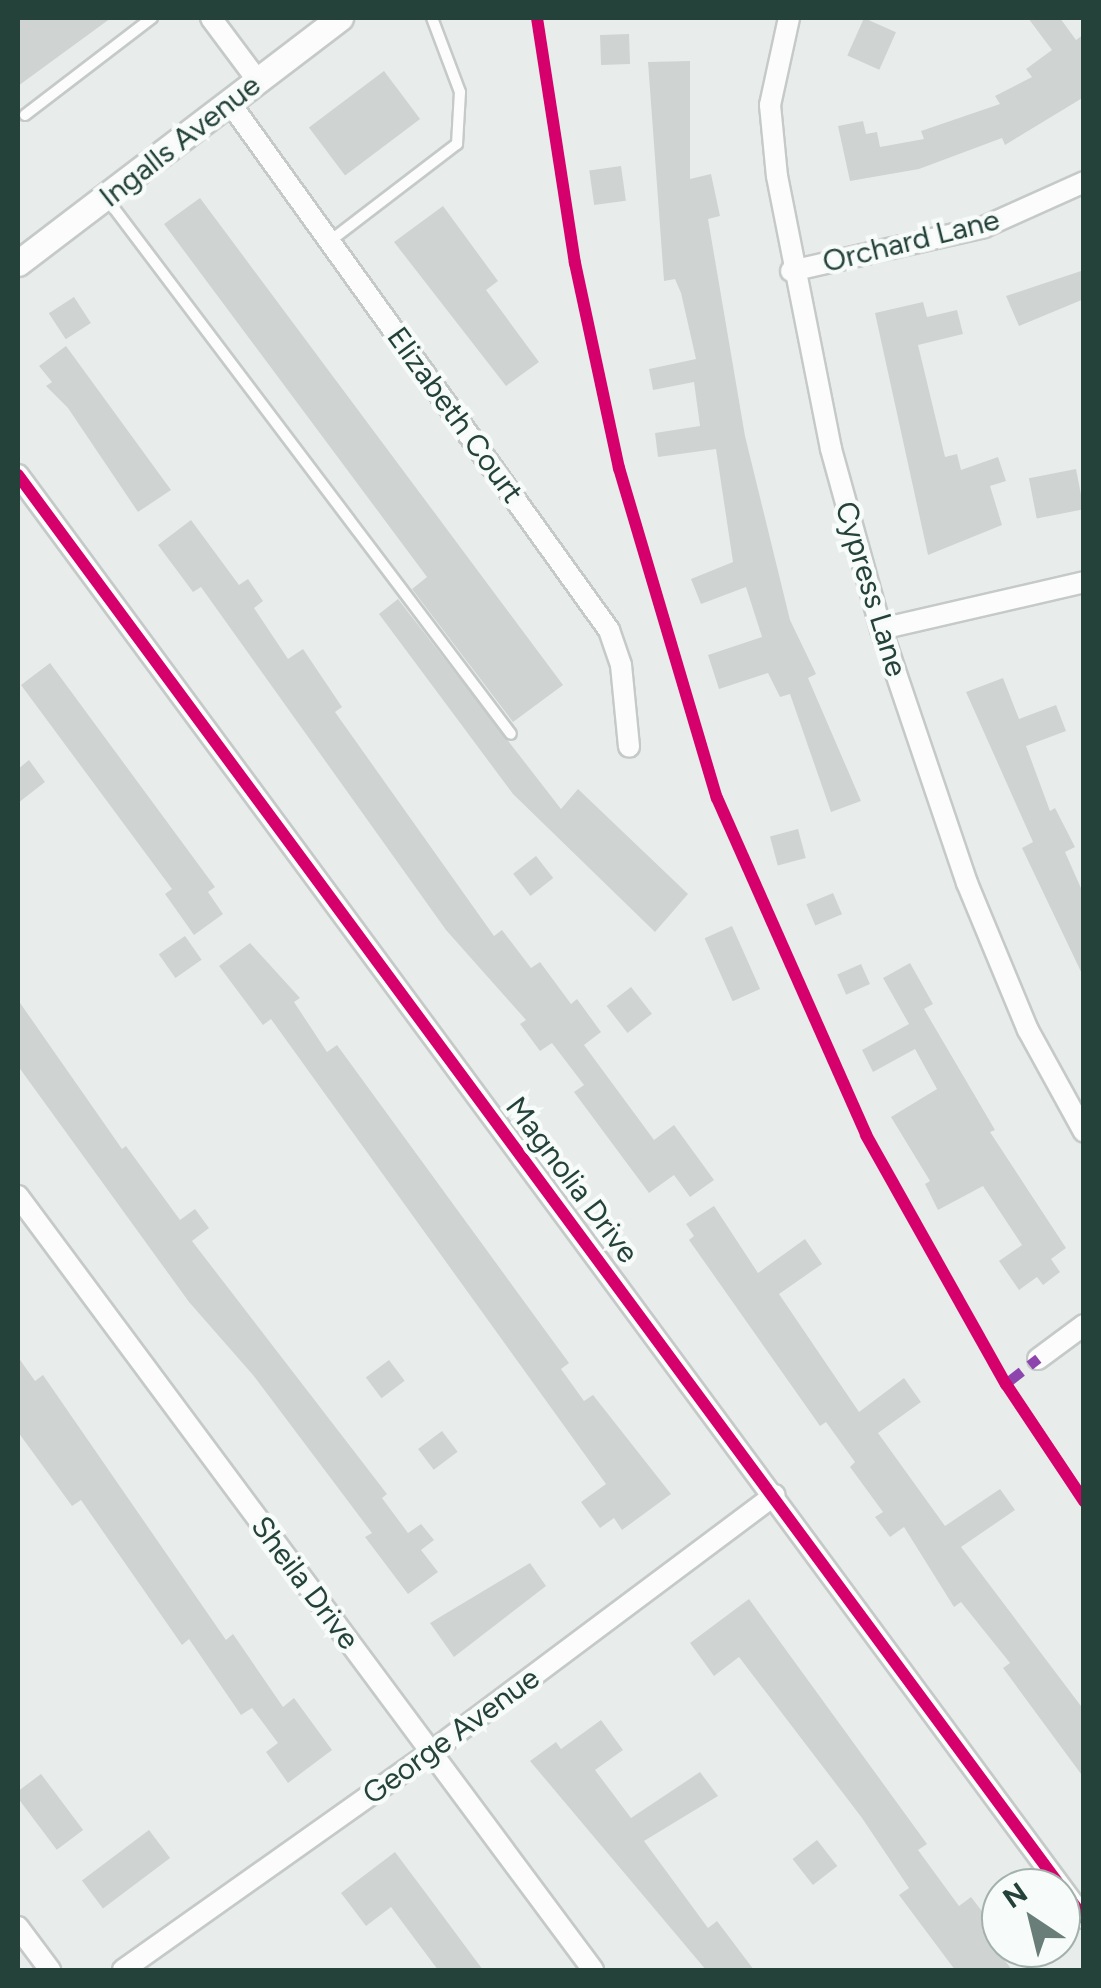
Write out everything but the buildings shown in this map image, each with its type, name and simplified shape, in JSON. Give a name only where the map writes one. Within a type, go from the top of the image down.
[{"type":"street","points":[[211,18],[258,81]]},
{"type":"street","name":"Ingalls Avenue","points":[[18,264],[340,18]]},
{"type":"street","name":"Cypress Lane","points":[[789,18],[770,106],[791,271],[830,449],[881,629],[967,883],[1028,1030],[1084,1132]]},
{"type":"street","name":"Elizabeth Court","points":[[230,102],[609,630],[620,665],[629,747]]},
{"type":"street","name":"Orchard Lane","points":[[791,271],[984,227],[1084,182]]},
{"type":"street","name":"Magnolia Drive","points":[[18,475],[1084,1918]]},
{"type":"street","points":[[881,629],[1084,582]]},
{"type":"street","name":"Sheila Drive","points":[[18,1196],[592,1970]]},
{"type":"street","points":[[1038,1360],[1084,1326]]},
{"type":"street","name":"George Avenue","points":[[123,1970],[431,1752],[775,1495]]},
{"type":"street","points":[[18,1927],[50,1970]]},
{"type":"lane","points":[[25,115],[152,18]]},
{"type":"lane","points":[[330,241],[457,144],[460,92],[432,18]]},
{"type":"lane","points":[[106,198],[511,734]]},
{"type":"marked path","points":[[1006,1384],[1038,1359]]},
{"type":"cycle path","points":[[537,18],[575,263],[619,468],[717,798],[866,1135],[1006,1384],[1084,1501]]},
{"type":"cycle path","points":[[18,475],[1084,1918]]}]
